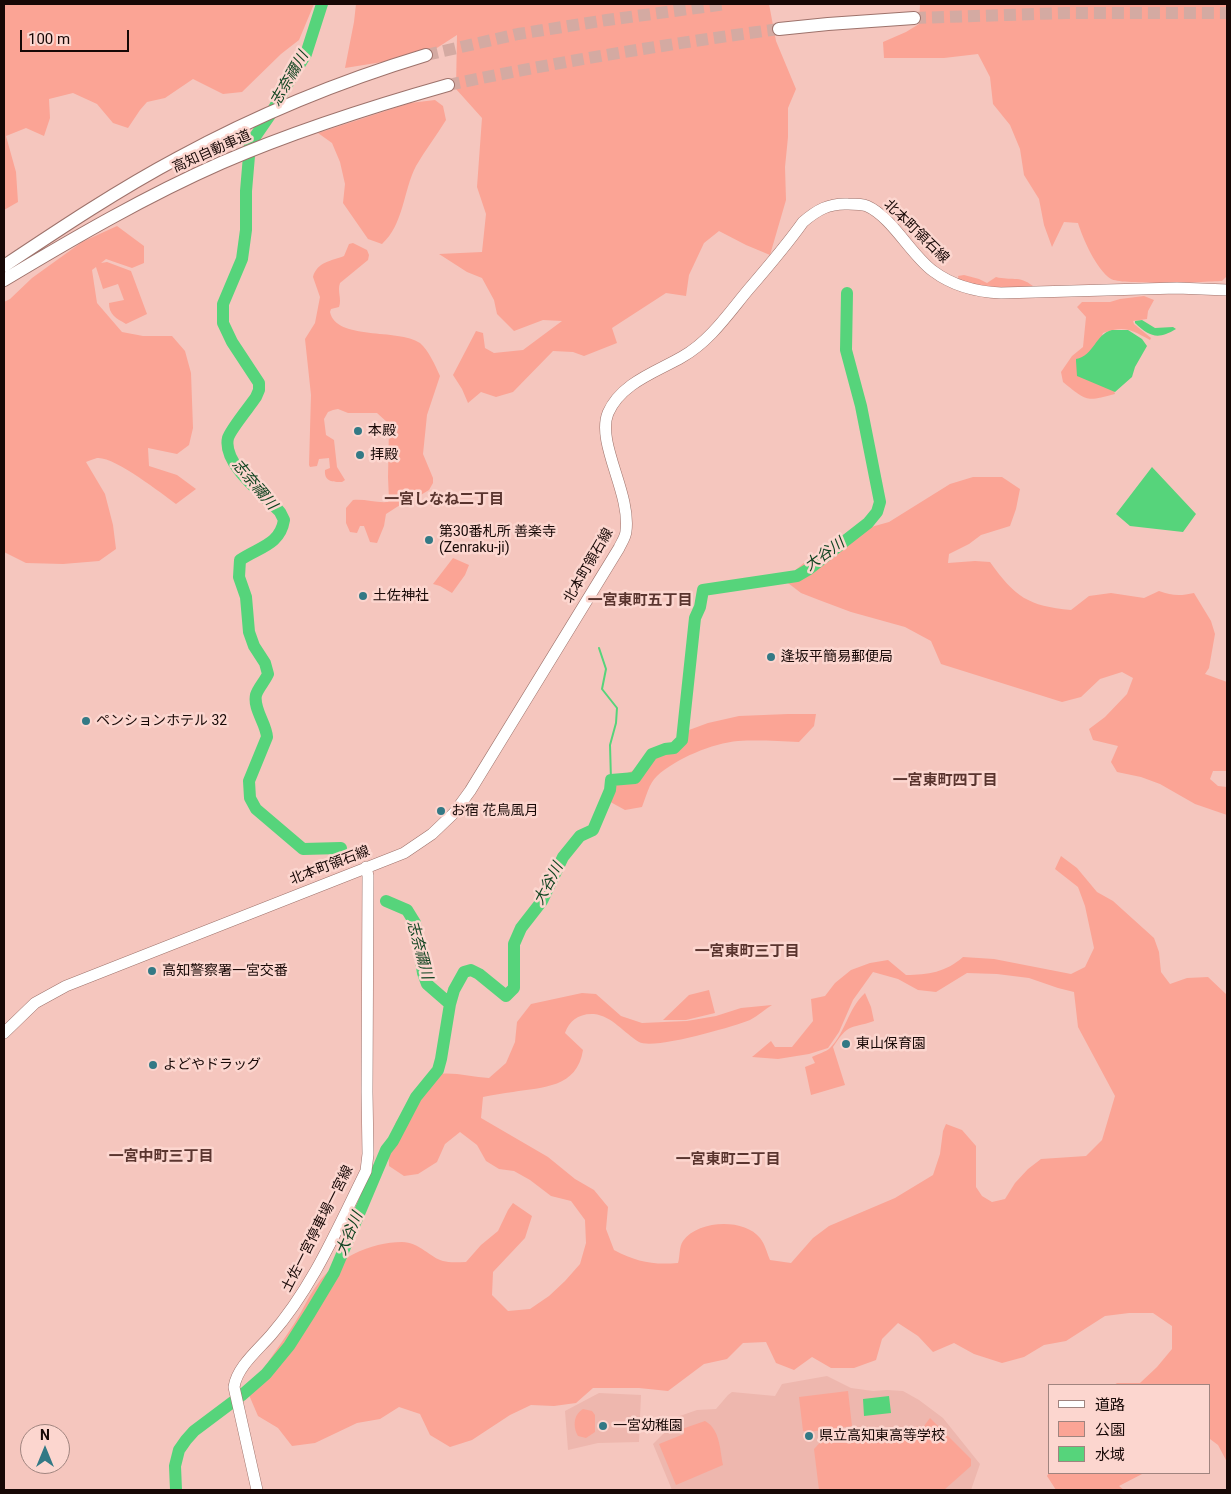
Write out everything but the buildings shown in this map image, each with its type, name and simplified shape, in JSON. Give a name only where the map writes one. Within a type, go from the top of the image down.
[{"type":"highway","points":[[779,30],[828,24],[914,18]]},
{"type":"highway","name":"高知自動車道","points":[[4,266],[55,232],[168,163],[238,126],[301,98],[426,55]]},
{"type":"highway","name":"高知自動車道","points":[[4,280],[145,200],[220,164],[311,127],[448,85]]},
{"type":"main road","name":"北本町領石線","points":[[4,1033],[35,1003],[66,986],[404,853],[432,834],[454,813],[490,761],[619,548],[626,532],[626,505],[607,444],[607,417],[614,402],[627,388],[697,348],[720,325],[803,222],[816,212],[826,206],[843,204],[866,206],[882,217],[932,271],[957,284],[984,292],[1177,288],[1227,290]]},
{"type":"main road","name":"土佐一宮停車場一宮線","points":[[257,1490],[238,1408],[234,1387],[235,1378],[289,1315],[306,1288],[366,1171],[368,1154],[368,876],[366,867]]},
{"type":"shaded area","name":"県立高知東高等学校","points":[[827,1376],[851,1388],[873,1391],[903,1391],[943,1418],[980,1464],[971,1490],[672,1490],[653,1444],[677,1417],[697,1410],[716,1409],[732,1392],[775,1396],[782,1384]]},
{"type":"shaded area","name":"一宮幼稚園","points":[[599,1393],[641,1395],[639,1442],[598,1443],[568,1450],[565,1411]]},
{"type":"green space","points":[[4,4],[314,4],[299,40],[281,54],[242,92],[223,94],[193,79],[165,98],[147,102],[128,128],[113,123],[97,104],[73,93],[49,99],[50,118],[44,136],[26,128],[6,136],[16,172],[18,202],[4,210]]},
{"type":"green space","points":[[356,4],[769,4],[776,41],[796,89],[788,108],[785,167],[786,200],[770,255],[719,231],[704,243],[689,275],[686,296],[666,293],[612,328],[617,343],[584,356],[573,352],[553,351],[513,392],[496,397],[481,392],[468,403],[453,375],[476,331],[483,333],[485,348],[494,353],[523,350],[562,321],[543,320],[514,331],[497,314],[494,300],[482,278],[467,272],[439,254],[482,252],[486,214],[477,187],[482,118],[456,89],[457,35],[426,55],[345,68]]},
{"type":"green space","points":[[920,4],[1227,4],[1227,276],[1222,281],[1199,282],[1146,283],[1111,279],[1095,261],[1078,223],[1064,222],[1052,247],[1044,225],[1039,199],[1024,175],[1020,149],[1010,125],[993,104],[990,77],[978,54],[944,58],[884,58],[883,42],[919,24]]},
{"type":"green space","points":[[435,100],[443,106],[446,120],[416,166],[395,227],[382,244],[368,239],[343,203],[345,184],[340,162],[332,143],[318,133],[410,103]]},
{"type":"green space","points":[[117,226],[144,246],[144,263],[132,268],[106,259],[101,263],[107,262],[131,271],[147,314],[126,324],[114,316],[110,310],[109,303],[124,300],[118,284],[103,289],[96,267],[92,270],[97,303],[122,332],[143,336],[172,336],[185,351],[191,373],[193,428],[189,445],[177,454],[148,448],[149,466],[177,475],[196,489],[176,504],[137,476],[114,463],[97,458],[86,462],[105,494],[113,525],[116,549],[99,561],[63,564],[26,563],[4,552],[4,302],[10,299],[32,278],[82,242]]},
{"type":"green space","points":[[353,243],[367,250],[368,260],[340,283],[339,307],[331,309],[330,312],[335,321],[355,331],[398,336],[420,343],[429,354],[440,376],[427,415],[423,454],[433,478],[433,483],[429,490],[386,514],[384,526],[377,543],[370,542],[364,526],[360,526],[357,533],[350,532],[346,523],[346,508],[353,500],[388,502],[389,500],[388,423],[377,413],[348,413],[338,409],[328,412],[324,419],[326,435],[334,440],[337,467],[345,480],[342,482],[332,481],[326,477],[325,470],[330,468],[329,458],[319,459],[317,466],[310,467],[309,465],[311,395],[305,339],[315,323],[320,297],[313,277],[321,265],[344,256],[349,244]]},
{"type":"green space","points":[[964,275],[987,283],[996,277],[1019,279],[1033,286],[1030,288],[987,288],[959,281],[958,276]]},
{"type":"green space","points":[[1144,296],[1154,300],[1148,311],[1147,319],[1133,321],[1151,338],[1150,340],[1133,331],[1117,329],[1103,333],[1099,343],[1115,394],[1092,399],[1087,398],[1063,382],[1061,372],[1072,356],[1083,347],[1086,317],[1077,307],[1082,302],[1110,302]]},
{"type":"green space","points":[[973,477],[1002,477],[1020,489],[1016,509],[1010,526],[981,535],[969,544],[949,554],[948,563],[990,562],[1007,584],[1024,598],[1044,606],[1071,610],[1089,596],[1111,593],[1144,598],[1159,591],[1176,595],[1194,593],[1211,621],[1215,634],[1209,668],[1205,674],[1227,682],[1227,771],[1213,771],[1210,779],[1218,786],[1227,787],[1227,815],[1195,804],[1160,784],[1141,777],[1117,772],[1111,762],[1118,746],[1093,740],[1089,729],[1105,717],[1127,694],[1133,678],[1122,672],[1100,679],[1081,697],[1062,702],[941,664],[931,641],[905,627],[851,612],[819,600],[801,593],[784,580],[805,562],[864,529],[889,522],[950,484]]},
{"type":"green space","points":[[453,558],[469,565],[465,575],[452,593],[433,584]]},
{"type":"green space","points":[[816,714],[814,726],[799,742],[738,741],[706,748],[684,758],[657,776],[648,790],[642,807],[625,810],[605,799],[613,779],[632,771],[674,745],[689,730],[708,723],[739,716]]},
{"type":"green space","points":[[1061,856],[1077,868],[1097,892],[1113,901],[1154,938],[1159,952],[1161,972],[1170,984],[1187,978],[1208,977],[1227,995],[1227,1462],[1218,1445],[1211,1440],[1211,1384],[1116,1384],[1140,1383],[1172,1349],[1172,1326],[1153,1313],[1105,1316],[1066,1341],[1044,1345],[1024,1357],[1002,1363],[974,1354],[954,1343],[933,1352],[918,1336],[898,1323],[882,1339],[876,1360],[854,1368],[831,1368],[812,1357],[794,1370],[776,1363],[766,1342],[743,1343],[727,1359],[704,1364],[668,1391],[639,1388],[593,1388],[576,1403],[554,1406],[531,1405],[510,1415],[472,1440],[450,1447],[430,1435],[420,1414],[399,1407],[380,1419],[357,1423],[315,1443],[292,1446],[278,1428],[258,1416],[249,1395],[259,1376],[324,1276],[333,1267],[354,1254],[378,1245],[402,1242],[419,1247],[443,1261],[466,1262],[481,1245],[498,1231],[513,1203],[532,1216],[525,1238],[493,1272],[492,1295],[508,1311],[530,1309],[549,1296],[580,1264],[586,1243],[585,1220],[571,1201],[551,1196],[530,1180],[514,1171],[499,1169],[486,1161],[477,1145],[460,1132],[445,1144],[437,1162],[418,1174],[404,1176],[389,1166],[388,1143],[396,1122],[408,1103],[433,1081],[438,1074],[489,1078],[506,1063],[515,1042],[517,1022],[531,1004],[582,993],[596,994],[621,1016],[642,1023],[687,1021],[716,1016],[741,1008],[772,1005],[756,1017],[727,1028],[693,1037],[647,1044],[639,1042],[618,1025],[600,1015],[589,1014],[579,1016],[572,1021],[565,1033],[583,1050],[574,1072],[566,1079],[547,1087],[483,1097],[481,1118],[548,1157],[575,1179],[594,1190],[608,1207],[606,1229],[614,1250],[638,1260],[660,1264],[678,1263],[682,1243],[690,1234],[699,1229],[721,1224],[743,1227],[753,1232],[762,1240],[770,1260],[791,1263],[813,1238],[829,1226],[895,1198],[933,1175],[940,1154],[943,1131],[946,1124],[962,1130],[976,1146],[976,1187],[982,1196],[992,1202],[1005,1199],[1015,1183],[1041,1159],[1086,1156],[1102,1140],[1115,1096],[1078,1027],[1074,992],[1029,978],[967,973],[936,992],[918,990],[898,979],[873,972],[853,1000],[839,1032],[828,1048],[809,1054],[778,1059],[752,1057],[771,1041],[775,1047],[792,1047],[813,1021],[811,999],[825,996],[835,983],[851,970],[870,963],[888,960],[906,975],[936,972],[950,966],[963,957],[994,959],[1071,974],[1085,967],[1094,948],[1085,906],[1078,887],[1055,869]]},
{"type":"green space","points":[[709,990],[715,1013],[686,1020],[663,1020],[689,995]]},
{"type":"green space","points":[[865,993],[874,1021],[850,1028],[833,1047],[845,1085],[811,1095],[805,1067],[815,1063],[812,1057],[828,1049],[835,1042],[854,1007]]},
{"type":"green space","points":[[848,1391],[852,1426],[808,1432],[803,1431],[799,1397]]},
{"type":"green space","points":[[583,1409],[592,1411],[595,1415],[595,1432],[586,1438],[578,1436],[575,1429],[577,1414]]},
{"type":"green space","points":[[930,1418],[971,1459],[971,1466],[944,1490],[819,1490],[814,1449],[827,1435],[924,1426]]},
{"type":"green space","points":[[705,1421],[714,1429],[723,1465],[676,1485],[659,1444],[684,1434],[682,1429]]},
{"type":"green space","points":[[1048,1474],[1142,1474],[1119,1486],[1124,1490],[1056,1490],[1047,1476]]},
{"type":"water","points":[[1142,320],[1155,328],[1173,327],[1176,329],[1159,336],[1150,334],[1135,323],[1135,321]]},
{"type":"water","points":[[1128,330],[1142,339],[1147,346],[1135,367],[1132,377],[1115,392],[1077,376],[1076,361],[1076,359],[1087,354],[1106,332]]},
{"type":"water","points":[[1152,467],[1196,514],[1183,532],[1130,526],[1116,514]]},
{"type":"water","points":[[889,1396],[891,1413],[864,1416],[863,1399]]},
{"type":"waterway","name":"志奈禰川","points":[[322,4],[306,54],[272,112],[250,144],[246,191],[246,230],[242,259],[223,304],[223,323],[232,342],[259,383],[256,397],[228,438],[231,458],[255,488],[280,512],[284,520],[282,528],[273,540],[240,560],[239,577],[246,597],[249,632],[254,646],[265,663],[268,674],[256,695],[256,706],[267,737],[249,781],[250,798],[256,809],[303,849],[341,848]]},
{"type":"waterway","name":"大谷川","points":[[176,1490],[175,1466],[179,1450],[186,1440],[194,1431],[242,1395],[266,1374],[289,1346],[334,1273],[386,1150],[393,1141],[416,1097],[438,1070],[450,1004],[454,990],[464,972],[471,970],[479,974],[506,996],[514,988],[514,944],[521,928],[542,901],[563,857],[580,836],[593,830],[610,790],[611,780],[635,778],[652,754],[674,748],[682,740],[695,618],[700,607],[703,590],[797,576],[809,569],[868,523],[877,512],[880,502],[861,406],[846,350],[847,293]]},
{"type":"waterway","points":[[599,648],[606,669],[602,689],[617,708],[616,723],[610,745],[611,780]]},
{"type":"waterway","name":"志奈禰川","points":[[386,901],[407,910],[415,923],[423,973],[427,984],[450,1004]]},
{"type":"tunnel","points":[[426,55],[518,34],[726,4]]},
{"type":"tunnel","points":[[914,18],[1066,13],[1227,13]]},
{"type":"tunnel","points":[[448,85],[612,54],[779,29]]},
{"type":"place","name":"本殿","points":[[358,431]]},
{"type":"place","name":"拝殿","points":[[360,455]]},
{"type":"place","name":"第30番札所 善楽寺 (Zenraku-ji)","points":[[429,540]]},
{"type":"place","name":"土佐神社","points":[[363,596]]},
{"type":"place","name":"逢坂平簡易郵便局","points":[[771,657]]},
{"type":"place","name":"ペンションホテル 32","points":[[86,721]]},
{"type":"place","name":"お宿 花鳥風月","points":[[441,811]]},
{"type":"place","name":"高知警察署一宮交番","points":[[152,971]]},
{"type":"place","name":"東山保育園","points":[[846,1044]]},
{"type":"place","name":"よどやドラッグ","points":[[153,1065]]},
{"type":"place","name":"一宮幼稚園","points":[[603,1426]]},
{"type":"place","name":"県立高知東高等学校","points":[[809,1436]]},
{"type":"district","name":"一宮しなね二丁目","points":[[444,500]]},
{"type":"district","name":"一宮東町五丁目","points":[[640,601]]},
{"type":"district","name":"一宮東町四丁目","points":[[945,781]]},
{"type":"district","name":"一宮東町三丁目","points":[[747,952]]},
{"type":"district","name":"一宮中町三丁目","points":[[161,1157]]},
{"type":"district","name":"一宮東町二丁目","points":[[728,1160]]}]
